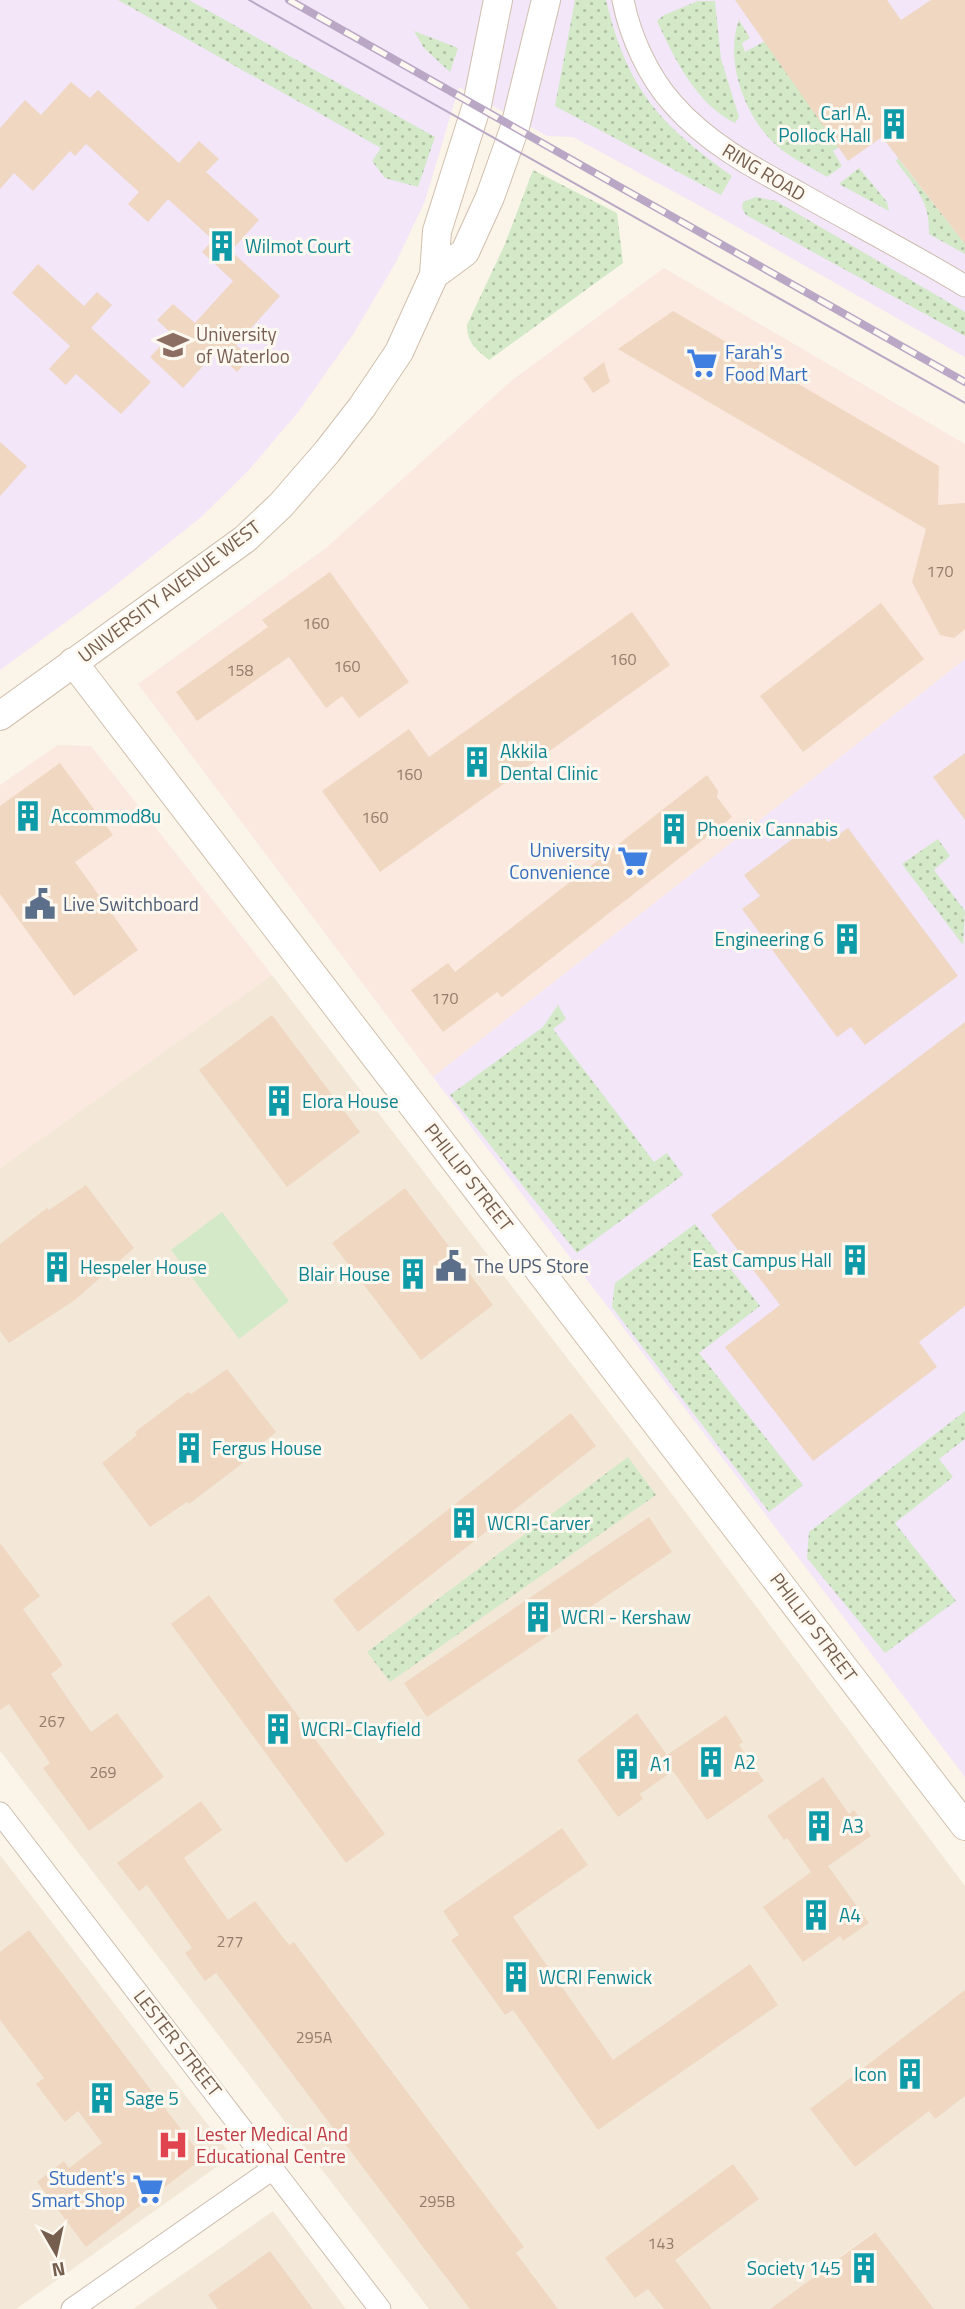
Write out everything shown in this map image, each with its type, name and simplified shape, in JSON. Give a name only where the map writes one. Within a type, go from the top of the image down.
[{"type":"street","name":"UNIVERSITY AVENUE WEST","points":[[0,716],[245,539],[281,505],[332,446],[379,382],[399,352],[434,275],[437,232],[477,106],[498,0]]},
{"type":"street","name":"UNIVERSITY AVENUE WEST","points":[[434,275],[464,252],[489,197],[515,127],[546,0]]},
{"type":"street","name":"RING ROAD","points":[[623,0],[627,22],[651,72],[671,102],[708,137],[758,170],[965,286]]},
{"type":"street","name":"PHILLIP STREET","points":[[73,662],[965,1826]]},
{"type":"street","name":"LESTER STREET","points":[[0,1812],[380,2309]]},
{"type":"street","points":[[72,2309],[274,2168]]},
{"type":"shaded area","name":"University of Waterloo","points":[[0,0],[965,0],[965,357],[573,137],[547,136],[459,87],[425,201],[396,262],[354,333],[299,411],[248,471],[200,518],[107,592],[0,670]]},
{"type":"shaded area","points":[[664,268],[965,444],[965,659],[433,1077],[138,684],[326,548],[511,381]]},
{"type":"shaded area","points":[[965,659],[965,1777],[433,1077]]},
{"type":"shaded area","points":[[58,745],[91,746],[272,975],[0,1168],[0,785]]},
{"type":"shaded area","points":[[272,975],[669,1490],[965,1886],[965,2309],[934,2309],[874,2232],[778,2303],[782,2309],[429,2309],[0,1751],[0,1168]]},
{"type":"shaded area","points":[[0,1855],[232,2156],[16,2309],[0,2309]]},
{"type":"shaded area","points":[[273,2211],[346,2309],[133,2309]]},
{"type":"green space","points":[[118,0],[189,0],[435,137],[418,187],[385,178],[372,161],[381,148]]},
{"type":"green space","points":[[575,0],[606,0],[624,58],[650,102],[684,139],[732,176],[721,195],[555,106]]},
{"type":"green space","points":[[698,1],[715,1],[721,59],[739,117],[735,123],[721,115],[698,93],[679,65],[657,21],[664,15]]},
{"type":"green space","points":[[739,20],[750,38],[742,43],[745,52],[765,41],[839,147],[833,151],[842,166],[827,177],[782,150],[755,119],[740,87],[736,70],[735,36]]},
{"type":"green space","points":[[414,31],[458,48],[450,72],[424,48]]},
{"type":"green space","points":[[898,158],[965,244],[965,254],[929,234],[924,203],[896,161]]},
{"type":"green space","points":[[859,168],[887,202],[889,211],[839,184]]},
{"type":"green space","points":[[533,170],[617,213],[623,263],[489,360],[476,349],[467,331],[467,325],[505,244]]},
{"type":"green space","points":[[756,197],[776,201],[965,312],[965,336],[746,215],[742,208],[743,202]]},
{"type":"green space","points":[[938,839],[950,856],[934,870],[965,911],[963,945],[902,864]]},
{"type":"green space","points":[[558,1005],[566,1019],[553,1029],[654,1162],[667,1153],[683,1175],[577,1253],[450,1095],[543,1027]]},
{"type":"green space","points":[[222,1212],[289,1301],[239,1339],[171,1250]]},
{"type":"green space","points":[[695,1224],[760,1306],[699,1353],[803,1485],[769,1512],[612,1307],[615,1283]]},
{"type":"green space","points":[[965,1411],[965,1439],[939,1459],[953,1477],[895,1523],[956,1601],[885,1653],[807,1558],[809,1532]]},
{"type":"green space","points":[[628,1457],[656,1495],[390,1682],[367,1652]]},
{"type":"building","name":"Carl A. Pollock Hall","points":[[735,0],[887,0],[901,20],[931,0],[965,0],[965,244],[882,137],[848,161]]},
{"type":"building","name":"Wilmot Court","points":[[71,82],[90,98],[98,90],[179,163],[199,141],[219,159],[206,172],[259,220],[231,251],[280,296],[236,345],[250,358],[237,372],[216,352],[183,388],[150,357],[172,334],[157,320],[173,304],[195,323],[233,281],[202,252],[213,240],[168,199],[148,222],[128,204],[139,192],[86,144],[75,156],[70,151],[33,191],[14,173],[0,189],[0,128],[25,100],[41,115]]},
{"type":"building","points":[[38,264],[84,306],[97,292],[112,305],[91,328],[151,382],[121,414],[76,374],[66,385],[49,369],[70,346],[12,293]]},
{"type":"building","points":[[673,311],[939,466],[938,505],[965,503],[965,629],[954,638],[940,635],[912,582],[926,529],[618,349]]},
{"type":"building","points":[[604,362],[610,382],[593,393],[583,378]]},
{"type":"building","points":[[0,442],[27,466],[0,496]]},
{"type":"building","points":[[330,572],[409,682],[359,718],[342,696],[326,708],[289,657],[197,721],[176,692],[268,627],[262,620]]},
{"type":"building","points":[[881,603],[924,659],[803,752],[760,696]]},
{"type":"building","points":[[632,612],[670,665],[380,872],[322,791],[409,729],[429,757]]},
{"type":"building","points":[[965,753],[965,820],[933,777]]},
{"type":"building","points":[[60,763],[113,835],[75,862],[138,950],[74,996],[0,894],[0,806]]},
{"type":"building","points":[[707,775],[718,791],[717,797],[732,817],[502,997],[497,992],[443,1032],[411,990],[448,963],[455,972]]},
{"type":"building","name":"Engineering 6","points":[[814,823],[828,842],[848,828],[958,976],[865,1045],[851,1027],[837,1037],[742,909],[760,896],[744,875]]},
{"type":"building","name":"Elora House","points":[[272,1015],[360,1132],[287,1187],[199,1070]]},
{"type":"building","name":"East Campus Hall","points":[[965,1022],[965,1306],[919,1342],[937,1367],[813,1461],[725,1347],[780,1305],[711,1215]]},
{"type":"building","name":"Hespeler House","points":[[86,1185],[134,1248],[75,1300],[9,1343],[0,1331],[0,1244],[47,1208],[49,1210]]},
{"type":"building","name":"Blair House","points":[[405,1188],[493,1305],[421,1360],[332,1243]]},
{"type":"building","name":"Fergus House","points":[[227,1369],[276,1432],[241,1461],[243,1463],[189,1504],[187,1502],[150,1527],[102,1463],[137,1435],[135,1432],[188,1392],[191,1394]]},
{"type":"building","name":"WCRI-Carver","points":[[571,1413],[596,1446],[358,1632],[333,1600]]},
{"type":"building","name":"WCRI - Kershaw","points":[[649,1517],[672,1552],[427,1717],[404,1683]]},
{"type":"building","points":[[0,1543],[40,1596],[23,1609],[63,1665],[51,1674],[91,1732],[117,1713],[164,1777],[89,1831],[43,1768],[50,1763],[9,1704],[0,1710]]},
{"type":"building","name":"WCRI-Clayfield","points":[[209,1595],[385,1834],[346,1863],[171,1624]]},
{"type":"building","points":[[637,1713],[667,1755],[726,1715],[743,1742],[739,1745],[764,1781],[707,1820],[673,1771],[640,1794],[643,1799],[618,1817],[577,1760]]},
{"type":"building","points":[[823,1777],[849,1814],[854,1810],[871,1836],[828,1866],[869,1923],[843,1941],[840,1936],[803,1962],[763,1907],[811,1872],[787,1838],[784,1840],[767,1816]]},
{"type":"building","points":[[201,1801],[222,1830],[184,1858],[228,1920],[255,1901],[289,1945],[294,1942],[524,2247],[516,2253],[558,2309],[470,2309],[216,1973],[205,1981],[185,1953],[192,1948],[147,1885],[139,1891],[117,1863]]},
{"type":"building","name":"WCRI Fenwick","points":[[562,1828],[588,1865],[513,1917],[613,2060],[750,1964],[778,2005],[598,2130],[513,2010],[505,2015],[451,1940],[459,1935],[443,1911]]},
{"type":"building","name":"Sage 5","points":[[29,1930],[203,2158],[86,2247],[37,2182],[64,2161],[69,2168],[102,2143],[78,2111],[65,2122],[36,2084],[44,2078],[0,2020],[0,1952]]},
{"type":"building","name":"Icon","points":[[965,1990],[965,2096],[935,2119],[929,2111],[855,2167],[810,2109]]},
{"type":"building","points":[[733,2164],[759,2199],[675,2260],[712,2309],[664,2309],[648,2289],[635,2298],[605,2258]]},
{"type":"building","name":"Society 145","points":[[875,2232],[934,2309],[770,2309]]},
{"type":"building","points":[[270,2251],[313,2309],[218,2309],[208,2295]]},
{"type":"tram line","points":[[249,0],[965,403]]},
{"type":"railway","points":[[289,0],[965,382]]},
{"type":"place","name":"Carl A. Pollock Hall","points":[[894,124]]},
{"type":"place","name":"Wilmot Court","points":[[222,246]]},
{"type":"place","name":"University of Waterloo","points":[[173,345]]},
{"type":"place","name":"Farah's Food Mart","points":[[702,363]]},
{"type":"place","name":"Akkila Dental Clinic","points":[[477,762]]},
{"type":"place","name":"Accommod8u","points":[[28,816]]},
{"type":"place","name":"Phoenix Cannabis","points":[[674,829]]},
{"type":"place","name":"University Convenience","points":[[633,861]]},
{"type":"place","name":"Live Switchboard","points":[[40,904]]},
{"type":"place","name":"Engineering 6","points":[[847,939]]},
{"type":"place","name":"Elora House","points":[[279,1101]]},
{"type":"place","name":"East Campus Hall","points":[[855,1260]]},
{"type":"place","name":"The UPS Store","points":[[451,1266]]},
{"type":"place","name":"Hespeler House","points":[[57,1267]]},
{"type":"place","name":"Blair House","points":[[413,1274]]},
{"type":"place","name":"Fergus House","points":[[189,1448]]},
{"type":"place","name":"WCRI-Carver","points":[[464,1523]]},
{"type":"place","name":"WCRI - Kershaw","points":[[538,1617]]},
{"type":"place","name":"WCRI-Clayfield","points":[[278,1729]]},
{"type":"place","name":"A2","points":[[711,1762]]},
{"type":"place","name":"A1","points":[[627,1764]]},
{"type":"place","name":"A3","points":[[819,1826]]},
{"type":"place","name":"A4","points":[[816,1915]]},
{"type":"place","name":"WCRI Fenwick","points":[[516,1977]]},
{"type":"place","name":"Icon","points":[[910,2074]]},
{"type":"place","name":"Sage 5","points":[[102,2098]]},
{"type":"place","name":"Lester Medical And Educational Centre","points":[[173,2145]]},
{"type":"place","name":"Student's Smart Shop","points":[[148,2189]]},
{"type":"place","name":"Society 145","points":[[864,2268]]}]
